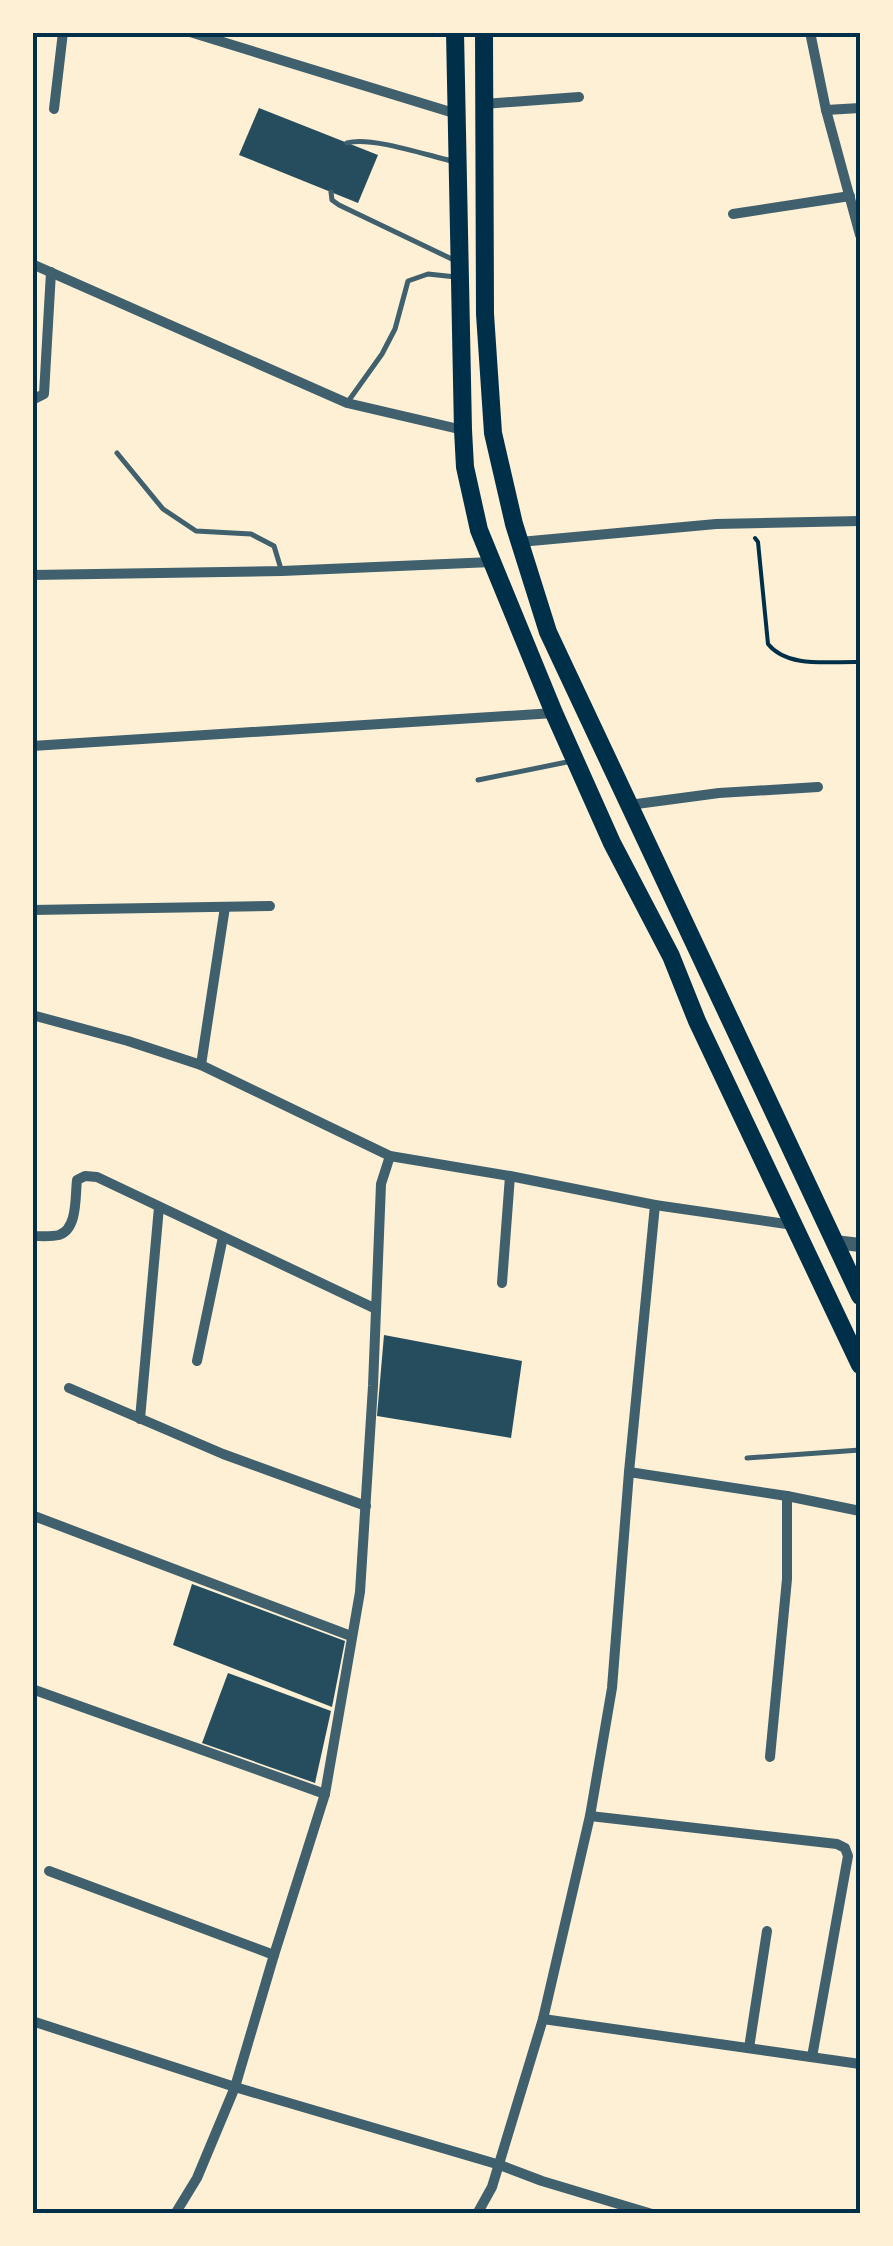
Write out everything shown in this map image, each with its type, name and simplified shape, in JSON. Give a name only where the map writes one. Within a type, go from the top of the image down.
[{"type":"main road","points":[[455,32],[463,430],[465,467],[478,530],[612,843],[670,956],[860,1365]]},
{"type":"main road","points":[[484,32],[485,314],[493,433],[520,542],[548,632],[860,1296]]},
{"type":"main road","points":[[612,843],[640,831]]},
{"type":"street","points":[[54,109],[63,32]]},
{"type":"street","points":[[190,32],[457,114]]},
{"type":"street","points":[[810,32],[826,110],[860,232]]},
{"type":"street","points":[[484,104],[579,97]]},
{"type":"street","points":[[826,110],[860,108]]},
{"type":"street","points":[[733,214],[850,196]]},
{"type":"street","points":[[32,264],[347,403],[463,430]]},
{"type":"street","points":[[32,400],[44,394],[51,272]]},
{"type":"street","points":[[520,542],[716,524],[860,520]]},
{"type":"street","points":[[32,575],[282,571],[492,562]]},
{"type":"street","points":[[32,746],[554,713]]},
{"type":"street","points":[[628,805],[719,793],[818,787]]},
{"type":"street","points":[[32,910],[270,906]]},
{"type":"street","points":[[201,1065],[225,908]]},
{"type":"street","points":[[32,1015],[201,1065],[390,1156],[655,1206],[793,1225]]},
{"type":"street","points":[[176,2214],[198,2178],[235,2087],[325,1794],[360,1592],[381,1184],[390,1156]]},
{"type":"street","points":[[502,1283],[510,1176]]},
{"type":"street","points":[[32,1236],[56,1236],[68,1231],[73,1220],[77,1180],[98,1177],[376,1309]]},
{"type":"street","points":[[477,2214],[500,2165],[543,2019],[590,1816],[612,1688],[655,1206]]},
{"type":"street","points":[[140,1418],[159,1207]]},
{"type":"street","points":[[196,1361],[223,1237]]},
{"type":"street","points":[[835,1242],[860,1246]]},
{"type":"street","points":[[69,1388],[223,1454],[366,1506]]},
{"type":"street","points":[[629,1472],[860,1511]]},
{"type":"street","points":[[770,1757],[787,1579],[788,1496]]},
{"type":"street","points":[[34,1516],[351,1636]]},
{"type":"street","points":[[32,1689],[325,1794]]},
{"type":"street","points":[[590,1816],[845,1848],[848,1856],[812,2057]]},
{"type":"street","points":[[49,1871],[274,1955]]},
{"type":"street","points":[[749,2048],[767,1931]]},
{"type":"street","points":[[543,2019],[860,2064]]},
{"type":"street","points":[[32,2021],[652,2214]]},
{"type":"lane","points":[[348,144],[357,140],[376,143],[458,162]]},
{"type":"lane","points":[[331,192],[332,200],[339,206],[459,270]]},
{"type":"lane","points":[[347,403],[395,329],[408,281],[459,270]]},
{"type":"lane","points":[[117,454],[162,509],[196,531],[251,534],[274,546],[282,571]]},
{"type":"lane","points":[[478,780],[575,761]]},
{"type":"lane","points":[[746,1458],[860,1450]]},
{"type":"path","points":[[744,525],[758,542],[768,644],[775,653],[790,660],[860,662]]},
{"type":"building","points":[[259,108],[378,155],[358,203],[239,155]]},
{"type":"building","points":[[384,1335],[522,1361],[511,1438],[377,1416]]},
{"type":"building","points":[[192,1584],[345,1641],[332,1707],[173,1645]]},
{"type":"building","points":[[228,1673],[331,1711],[315,1783],[202,1743]]}]
